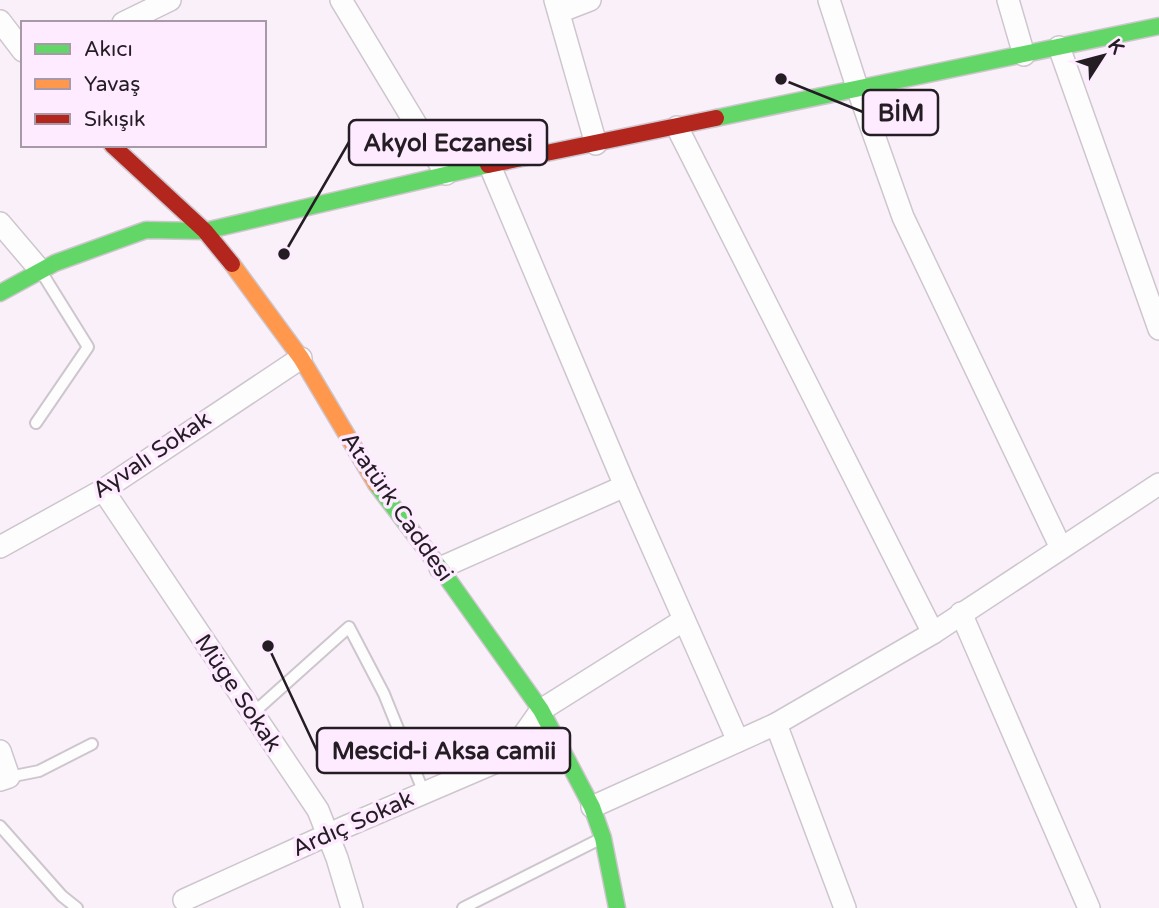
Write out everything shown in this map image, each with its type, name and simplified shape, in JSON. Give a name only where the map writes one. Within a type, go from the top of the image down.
[{"type":"street","points":[[341,0],[446,174]]},
{"type":"street","points":[[590,0],[557,6],[596,144]]},
{"type":"street","points":[[829,0],[904,217],[1061,548]]},
{"type":"street","points":[[1008,0],[1024,55]]},
{"type":"street","points":[[127,21],[165,1]]},
{"type":"street","points":[[0,21],[21,49]]},
{"type":"street","points":[[0,293],[40,270],[146,230],[205,231],[446,174],[1159,26]]},
{"type":"street","points":[[0,30],[21,50]]},
{"type":"street","points":[[1059,47],[1159,329]]},
{"type":"street","points":[[677,127],[933,633]]},
{"type":"street","name":"Atatürk Caddesi","points":[[113,147],[205,231],[250,286],[301,358],[375,483],[440,568],[541,710],[592,807],[603,838],[617,908]]},
{"type":"street","points":[[489,166],[625,486],[738,741]]},
{"type":"street","points":[[0,223],[40,270]]},
{"type":"street","name":"Ayvalı Sokak","points":[[0,547],[103,490],[301,358]]},
{"type":"street","points":[[592,807],[776,724],[933,633],[1159,484]]},
{"type":"street","points":[[440,568],[625,486]]},
{"type":"street","name":"Müge Sokak","points":[[103,490],[318,810],[329,835],[352,908]]},
{"type":"street","points":[[961,613],[1089,908]]},
{"type":"street","name":"Ardıç Sokak","points":[[184,900],[508,757],[541,710],[684,620]]},
{"type":"street","points":[[776,724],[845,908]]},
{"type":"street","points":[[0,751],[4,779]]},
{"type":"lane","points":[[36,423],[89,347],[40,270]]},
{"type":"lane","points":[[252,714],[349,627],[384,694],[424,793]]},
{"type":"lane","points":[[4,779],[39,771],[92,744]]},
{"type":"lane","points":[[0,826],[62,896],[77,908]]},
{"type":"lane","points":[[463,908],[603,838]]},
{"type":"traffic: fast","points":[[716,118],[1159,26]]},
{"type":"traffic: fast","points":[[0,293],[55,263],[146,230],[205,231],[488,165]]},
{"type":"traffic: fast","points":[[376,484],[440,568],[541,710],[592,807],[603,838],[617,908]]},
{"type":"traffic: slow","points":[[232,264],[301,358],[376,484]]},
{"type":"traffic: jam","points":[[488,165],[716,118]]},
{"type":"traffic: jam","points":[[114,147],[205,231],[232,264]]},
{"type":"place","name":"BİM","points":[[781,79]]},
{"type":"place","name":"Akyol Eczanesi","points":[[284,254]]},
{"type":"place","name":"Mescid-i Aksa camii","points":[[268,646]]}]
